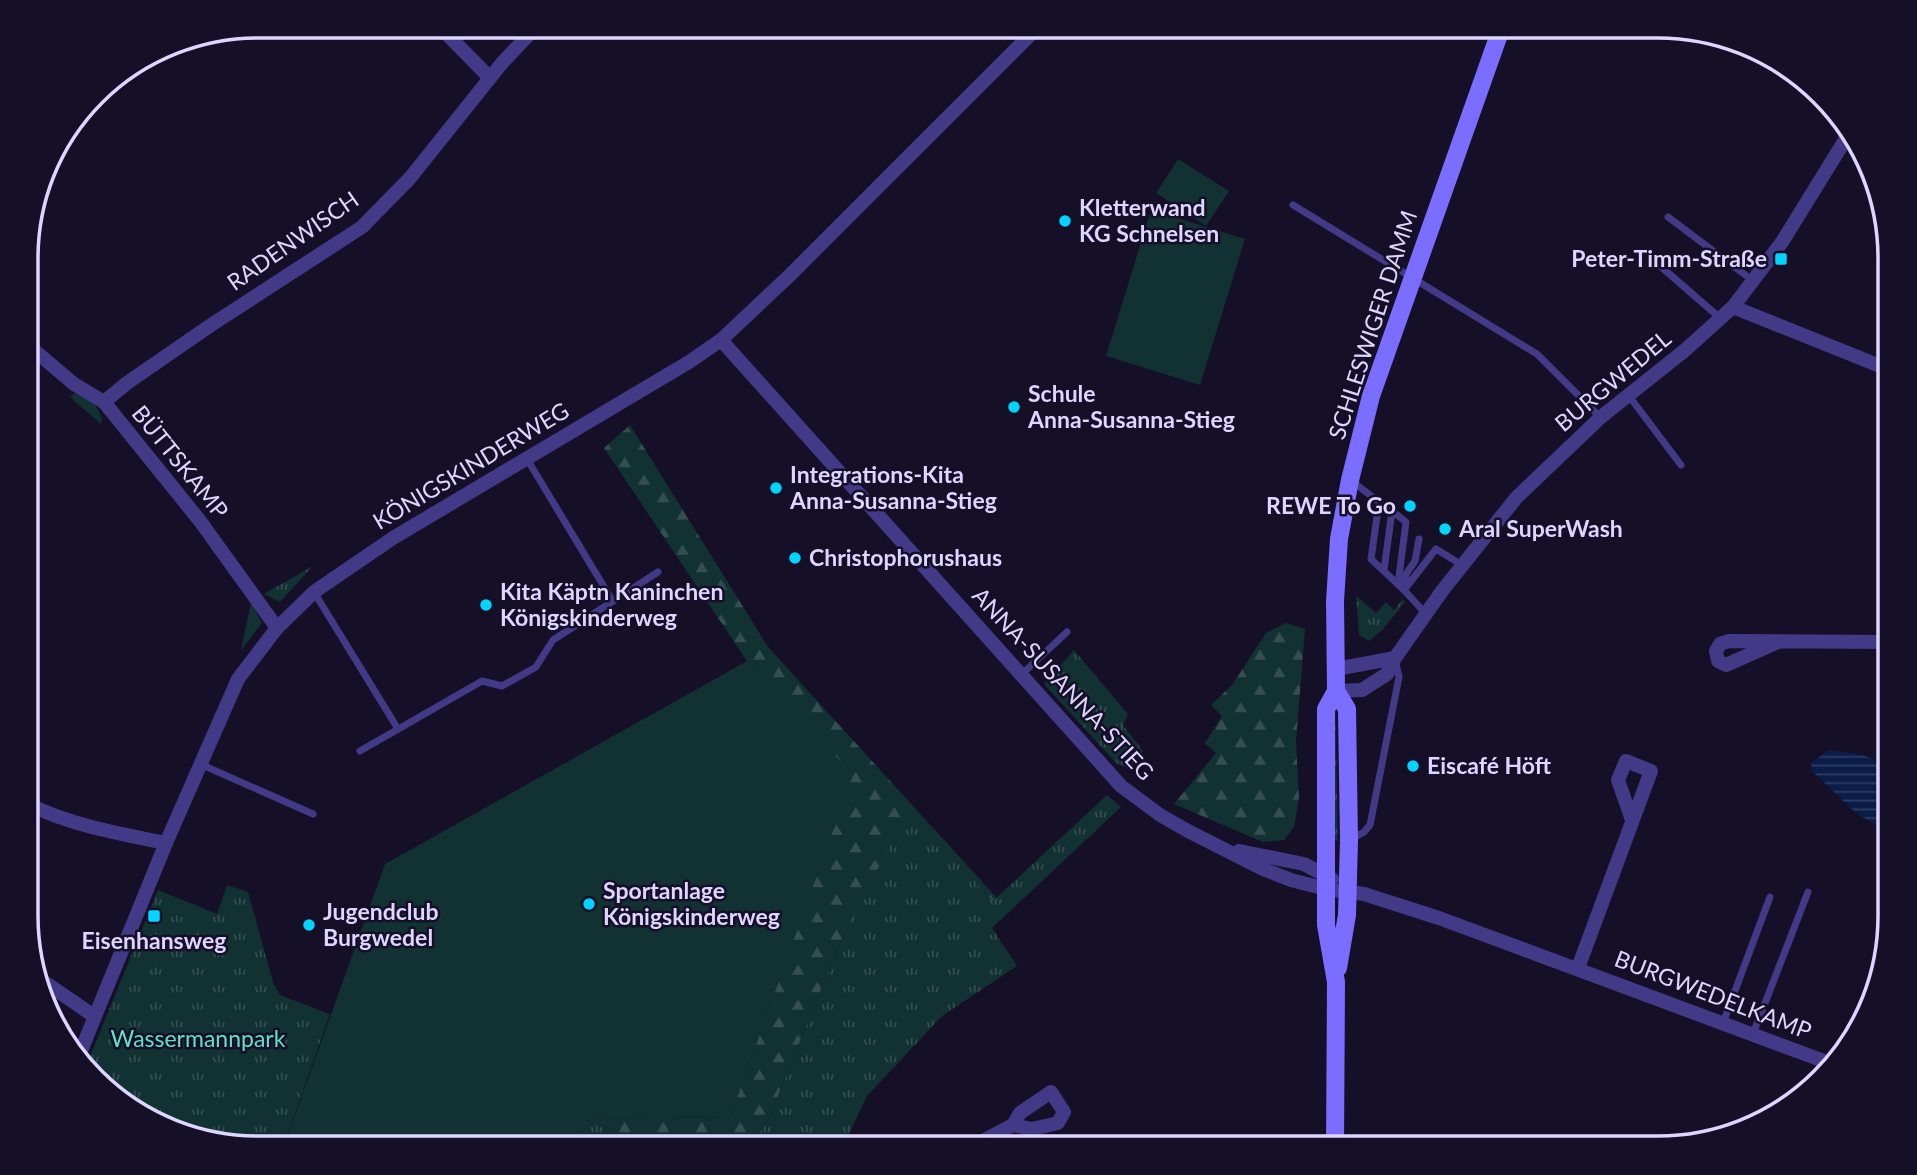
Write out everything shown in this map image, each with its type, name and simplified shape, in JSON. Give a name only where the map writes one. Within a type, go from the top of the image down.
[{"type":"main road","name":"SCHLESWIGER DAMM","points":[[1335,1136],[1336,982],[1326,925],[1326,709],[1336,691],[1336,570],[1350,480],[1371,396],[1498,38]]},
{"type":"main road","name":"SCHLESWIGER DAMM","points":[[1336,691],[1347,709],[1349,840],[1346,929],[1336,982]]},
{"type":"street","points":[[451,38],[490,78]]},
{"type":"street","name":"RADENWISCH","points":[[104,402],[211,325],[362,227],[410,178],[490,78],[526,38]]},
{"type":"street","name":"KÖNIGSKINDERWEG","points":[[82,1047],[166,843],[238,679],[277,628],[314,592],[393,538],[689,362],[721,340],[789,276],[1027,38]]},
{"type":"street","name":"BURGWEDEL","points":[[1336,691],[1362,690],[1387,674],[1395,658],[1462,565],[1516,498],[1601,417],[1684,351],[1732,307],[1782,242],[1844,141]]},
{"type":"street","points":[[1732,307],[1878,365]]},
{"type":"street","name":"ANNA-SUSANNA-STIEG","points":[[721,340],[1121,786],[1167,819],[1222,848],[1304,864],[1326,881],[1347,890]]},
{"type":"street","name":"BÜTTSKAMP","points":[[38,353],[74,383],[104,402],[200,521],[277,628]]},
{"type":"street","points":[[1778,642],[1878,642]]},
{"type":"street","points":[[1336,670],[1395,658]]},
{"type":"street","points":[[38,809],[108,831],[166,843]]},
{"type":"street","name":"BURGWEDELKAMP","points":[[1578,968],[1632,820]]},
{"type":"street","name":"BURGWEDELKAMP","points":[[1347,890],[1440,918],[1825,1061]]},
{"type":"street","points":[[50,986],[94,1016]]},
{"type":"street","points":[[992,1136],[1013,1125]]},
{"type":"lane","points":[[1293,205],[1537,354],[1601,417]]},
{"type":"lane","points":[[1668,216],[1753,281]]},
{"type":"lane","points":[[1651,258],[1720,318]]},
{"type":"lane","points":[[1629,396],[1681,465]]},
{"type":"lane","points":[[527,458],[612,600]]},
{"type":"lane","points":[[1350,480],[1406,522],[1401,587]]},
{"type":"lane","points":[[1379,502],[1371,559],[1426,615]]},
{"type":"lane","points":[[1384,570],[1392,511]]},
{"type":"lane","points":[[1401,587],[1416,555],[1419,539]]},
{"type":"lane","points":[[1401,587],[1436,549],[1462,565]]},
{"type":"lane","points":[[1402,555],[1431,555]]},
{"type":"lane","points":[[360,751],[482,681],[502,686],[536,667],[553,640],[658,572]]},
{"type":"lane","points":[[314,592],[398,729]]},
{"type":"lane","points":[[1021,675],[1067,632]]},
{"type":"lane","points":[[1349,840],[1364,832],[1370,825],[1399,677],[1395,658]]},
{"type":"lane","points":[[200,764],[313,814]]},
{"type":"lane","points":[[1753,1034],[1808,892]]},
{"type":"lane","points":[[1723,1023],[1770,897]]},
{"type":"green space","points":[[1178,159],[1229,191],[1206,226],[1156,193]]},
{"type":"green space","points":[[1151,210],[1245,239],[1200,385],[1106,356]]},
{"type":"green space","points":[[75,393],[95,404],[102,418],[101,424],[70,397]]},
{"type":"green space","points":[[630,425],[768,647],[997,898],[993,901],[909,810],[842,938],[766,1125],[755,1136],[629,1136],[583,1119],[730,1117],[852,776],[747,661],[604,448]]},
{"type":"green space","points":[[313,566],[280,602],[264,594]]},
{"type":"green space","points":[[1356,596],[1376,613],[1386,602],[1394,610],[1403,599],[1405,602],[1383,629],[1369,641],[1359,635]]},
{"type":"green space","points":[[251,603],[262,623],[241,650]]},
{"type":"green space","points":[[1286,623],[1305,629],[1296,741],[1299,798],[1294,827],[1284,840],[1263,842],[1174,804],[1216,753],[1205,743],[1222,716],[1211,705],[1232,685],[1266,633]]},
{"type":"green space","points":[[1074,650],[1128,714],[1123,725],[1143,751],[1131,769],[1116,763],[1044,684]]},
{"type":"green space","name":"Sportanlage Königskinderweg","points":[[747,661],[853,775],[730,1117],[584,1119],[575,1136],[287,1136],[385,864]]},
{"type":"green space","points":[[1335,698],[1338,841],[1333,839]]},
{"type":"green space","points":[[1107,795],[1121,807],[992,928],[1017,966],[942,1016],[867,1096],[848,1136],[755,1136],[766,1125],[842,938],[909,809],[993,901]]},
{"type":"green space","name":"Wassermannpark","points":[[227,885],[248,892],[273,982],[280,995],[330,1014],[287,1136],[229,1135],[188,1125],[161,1114],[124,1091],[90,1057],[158,890],[217,914]]},
{"type":"green space","points":[[583,1119],[629,1136],[574,1136]]},
{"type":"water","points":[[1829,750],[1855,753],[1878,762],[1878,826],[1857,814],[1812,771],[1811,763]]},
{"type":"place","name":"Kletterwand KG Schnelsen","points":[[1065,221]]},
{"type":"place","name":"Peter-Timm-Straße","points":[[1781,259]]},
{"type":"place","name":"Schule Anna-Susanna-Stieg","points":[[1014,407]]},
{"type":"place","name":"Integrations-Kita Anna-Susanna-Stieg","points":[[776,488]]},
{"type":"place","name":"REWE To Go","points":[[1410,506]]},
{"type":"place","name":"Aral SuperWash","points":[[1445,529]]},
{"type":"place","name":"Christophorushaus","points":[[795,558]]},
{"type":"place","name":"Kita Käptn Kaninchen Königskinderweg","points":[[486,605]]},
{"type":"place","name":"Eiscafé Höft","points":[[1413,766]]},
{"type":"place","name":"Sportanlage Königskinderweg","points":[[589,904]]},
{"type":"place","name":"Eisenhansweg","points":[[154,916]]},
{"type":"place","name":"Jugendclub Burgwedel","points":[[309,925]]}]
